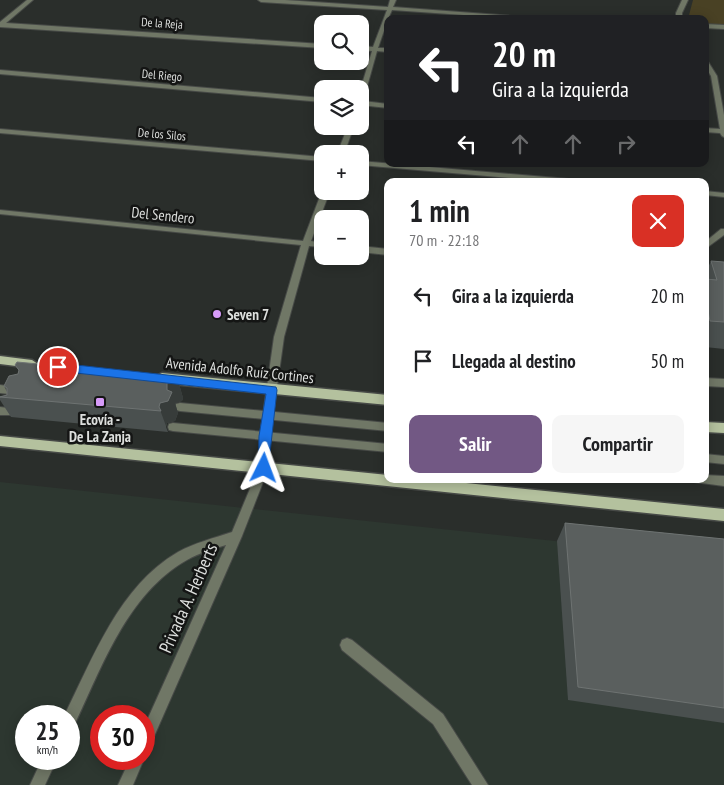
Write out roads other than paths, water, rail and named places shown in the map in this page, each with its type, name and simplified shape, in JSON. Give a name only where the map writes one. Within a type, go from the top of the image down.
[{"type":"main road","points":[[0,360],[48,366]]},
{"type":"main road","name":"Avenida Adolfo Ruíz Cortines","points":[[146,376],[384,400]]},
{"type":"main road","points":[[709,426],[724,428]]},
{"type":"main road","points":[[0,441],[384,480]]},
{"type":"main road","points":[[414,483],[724,514]]},
{"type":"street","points":[[0,24],[30,0]]},
{"type":"street","points":[[261,0],[485,15]]},
{"type":"street","points":[[388,15],[393,0]]},
{"type":"street","points":[[679,15],[685,0]]},
{"type":"street","name":"De la Reja","points":[[0,24],[314,45]]},
{"type":"street","points":[[366,80],[384,25]]},
{"type":"street","points":[[709,26],[724,28]]},
{"type":"street","points":[[369,49],[384,50]]},
{"type":"street","points":[[709,68],[714,76],[724,133],[709,131]]},
{"type":"street","name":"Del Riego","points":[[0,72],[314,99]]},
{"type":"street","points":[[709,75],[714,76]]},
{"type":"street","points":[[369,104],[384,106]]},
{"type":"street","name":"De los Silos","points":[[0,131],[314,159]]},
{"type":"street","points":[[369,164],[384,165]]},
{"type":"street","points":[[406,167],[534,178]]},
{"type":"street","points":[[709,193],[724,195]]},
{"type":"street","points":[[264,468],[265,436],[279,337],[306,244],[323,200]]},
{"type":"street","name":"Del Sendero","points":[[0,212],[314,244]]},
{"type":"street","points":[[709,243],[724,231]]},
{"type":"street","points":[[369,250],[384,252]]},
{"type":"street","points":[[709,382],[724,383]]},
{"type":"street","points":[[0,389],[24,392]]},
{"type":"street","points":[[180,407],[384,427]]},
{"type":"street","points":[[0,411],[14,412]]},
{"type":"street","points":[[173,427],[384,448]]},
{"type":"street","points":[[709,458],[724,460]]},
{"type":"street","name":"Privada A. Herberts","points":[[155,718],[264,468]]},
{"type":"street","points":[[709,480],[724,481]]},
{"type":"street","points":[[78,705],[113,634],[133,602],[157,574],[182,556],[236,536]]},
{"type":"street","points":[[347,645],[438,719],[481,785]]},
{"type":"street","points":[[37,785],[44,770]]},
{"type":"street","points":[[125,785],[132,770]]},
{"type":"place","name":"Seven 7","points":[[217,314]]},
{"type":"place","name":"Ecovía - De La Zanja","points":[[100,402]]}]
